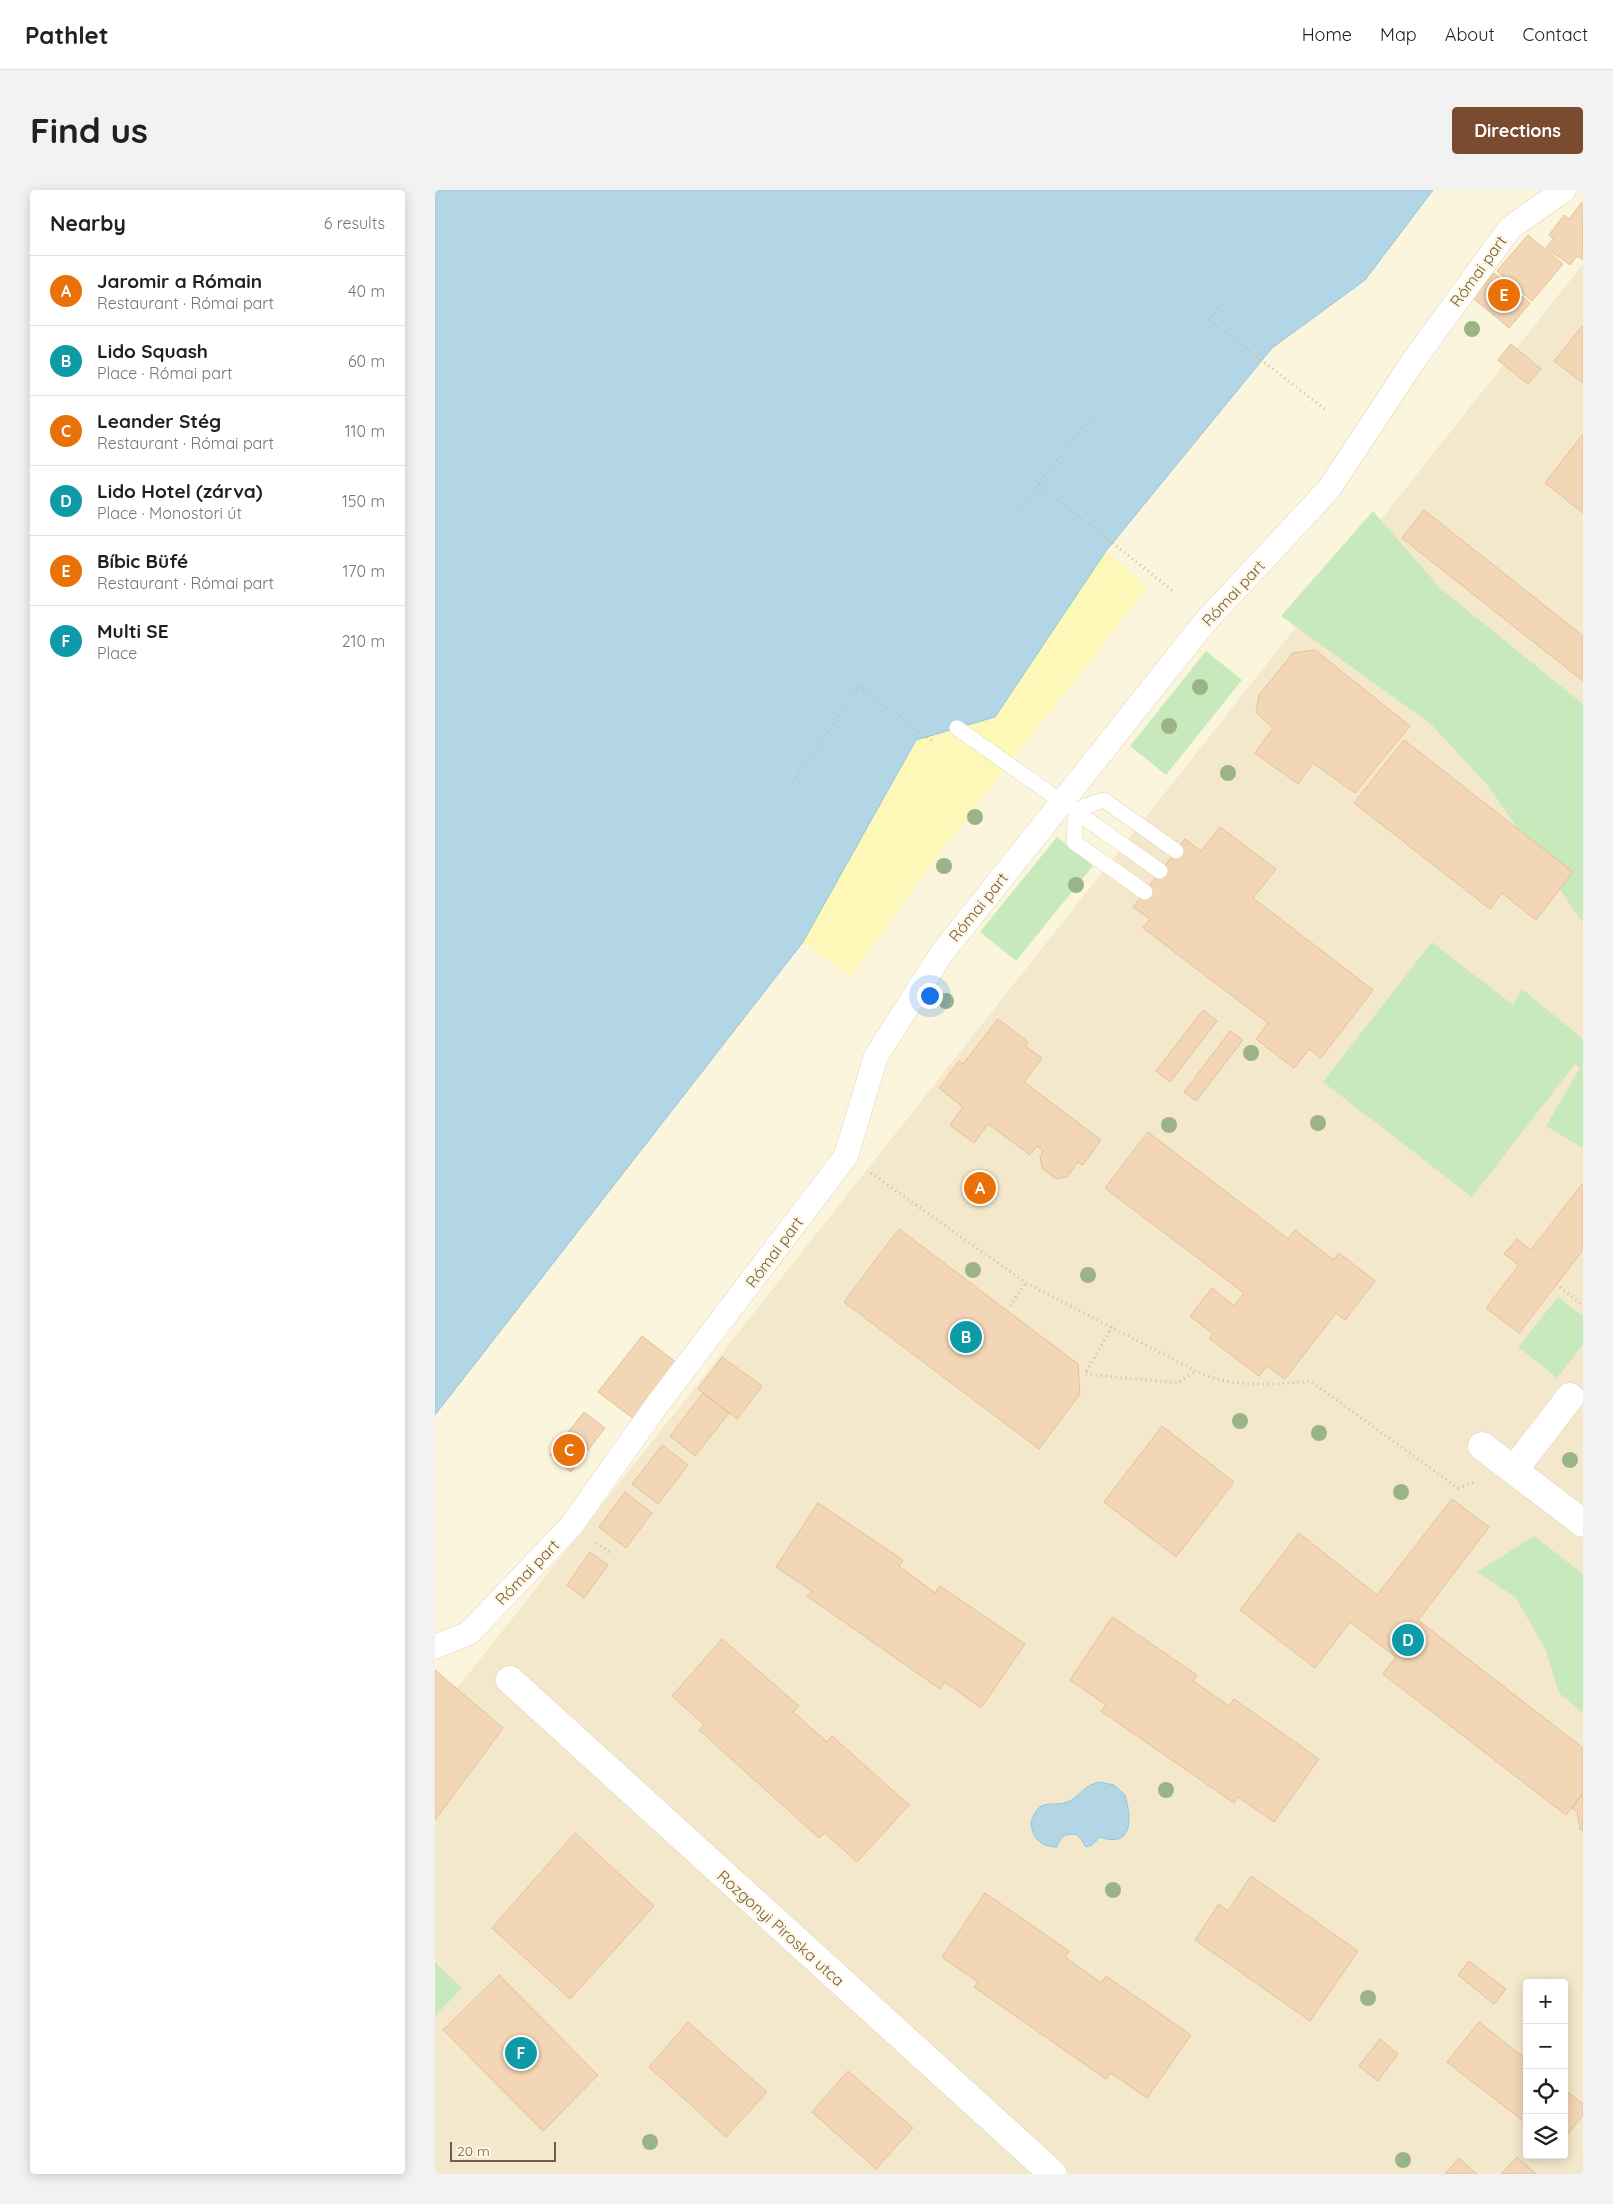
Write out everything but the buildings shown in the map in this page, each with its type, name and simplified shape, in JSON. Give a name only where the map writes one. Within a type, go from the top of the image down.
[{"type":"street","name":"Római part","points":[[435,1647],[469,1633],[571,1526],[657,1405],[846,1156],[876,1056],[942,953],[1071,805],[1205,622],[1329,489],[1414,360],[1510,228],[1564,190]]},
{"type":"street","points":[[1514,1470],[1570,1397]]},
{"type":"street","points":[[1483,1446],[1583,1523]]},
{"type":"street","name":"Rozgonyi Piroska utca","points":[[511,1680],[1053,2174]]},
{"type":"lane","points":[[962,726],[1160,871]]},
{"type":"lane","points":[[1071,805],[1104,800],[1176,852]]},
{"type":"lane","points":[[1071,805],[1149,855]]},
{"type":"lane","points":[[1071,805],[1074,842],[1145,892]]},
{"type":"path","points":[[1227,296],[1209,320],[1326,410]]},
{"type":"path","points":[[1020,508],[1092,414]]},
{"type":"path","points":[[1038,484],[1173,591]]},
{"type":"path","points":[[793,782],[859,687],[939,746]]},
{"type":"path","points":[[846,1156],[1026,1283],[1215,1380],[1280,1385],[1310,1381],[1458,1488],[1514,1470]]},
{"type":"path","points":[[1010,1306],[1026,1283]]},
{"type":"path","points":[[1556,1284],[1583,1306]]},
{"type":"path","points":[[1112,1327],[1085,1374],[1178,1384],[1196,1371]]},
{"type":"shaded area","points":[[1583,264],[1583,2174],[435,2174],[435,1716]]},
{"type":"green space","points":[[1373,511],[1441,589],[1583,704],[1583,923],[1489,787],[1432,725],[1281,616]]},
{"type":"green space","points":[[1206,651],[1242,680],[1166,775],[1130,746]]},
{"type":"green space","points":[[1057,837],[1093,866],[1016,961],[980,932]]},
{"type":"green space","points":[[1432,942],[1513,1005],[1522,989],[1583,1039],[1583,1148],[1546,1126],[1580,1068],[1575,1064],[1472,1197],[1323,1082]]},
{"type":"green space","points":[[1558,1297],[1583,1316],[1583,1345],[1557,1378],[1518,1347]]},
{"type":"green space","points":[[1534,1536],[1583,1574],[1583,1713],[1559,1693],[1545,1648],[1515,1597],[1477,1572]]},
{"type":"green space","points":[[435,1962],[462,1988],[435,2016]]},
{"type":"sand","points":[[1106,551],[1148,587],[943,848],[851,977],[803,942],[916,740]]},
{"type":"water","points":[[435,190],[1433,190],[1365,280],[1272,348],[1106,551],[995,717],[916,740],[803,942],[435,1415]]},
{"type":"water","points":[[1100,1782],[1114,1785],[1125,1795],[1129,1822],[1124,1835],[1119,1839],[1111,1840],[1100,1837],[1092,1845],[1086,1847],[1078,1835],[1074,1834],[1065,1836],[1060,1840],[1057,1847],[1046,1845],[1035,1837],[1031,1822],[1038,1808],[1047,1804],[1070,1801],[1087,1787]]},
{"type":"place","name":"Bíbic Büfé","points":[[1504,295]]},
{"type":"place","name":"Jaromir a Rómain","points":[[980,1188]]},
{"type":"place","name":"Lido Squash","points":[[966,1337]]},
{"type":"place","name":"Leander Stég","points":[[569,1450]]},
{"type":"place","name":"Lido Hotel (zárva)","points":[[1408,1640]]},
{"type":"place","name":"Multi SE","points":[[521,2053]]}]
